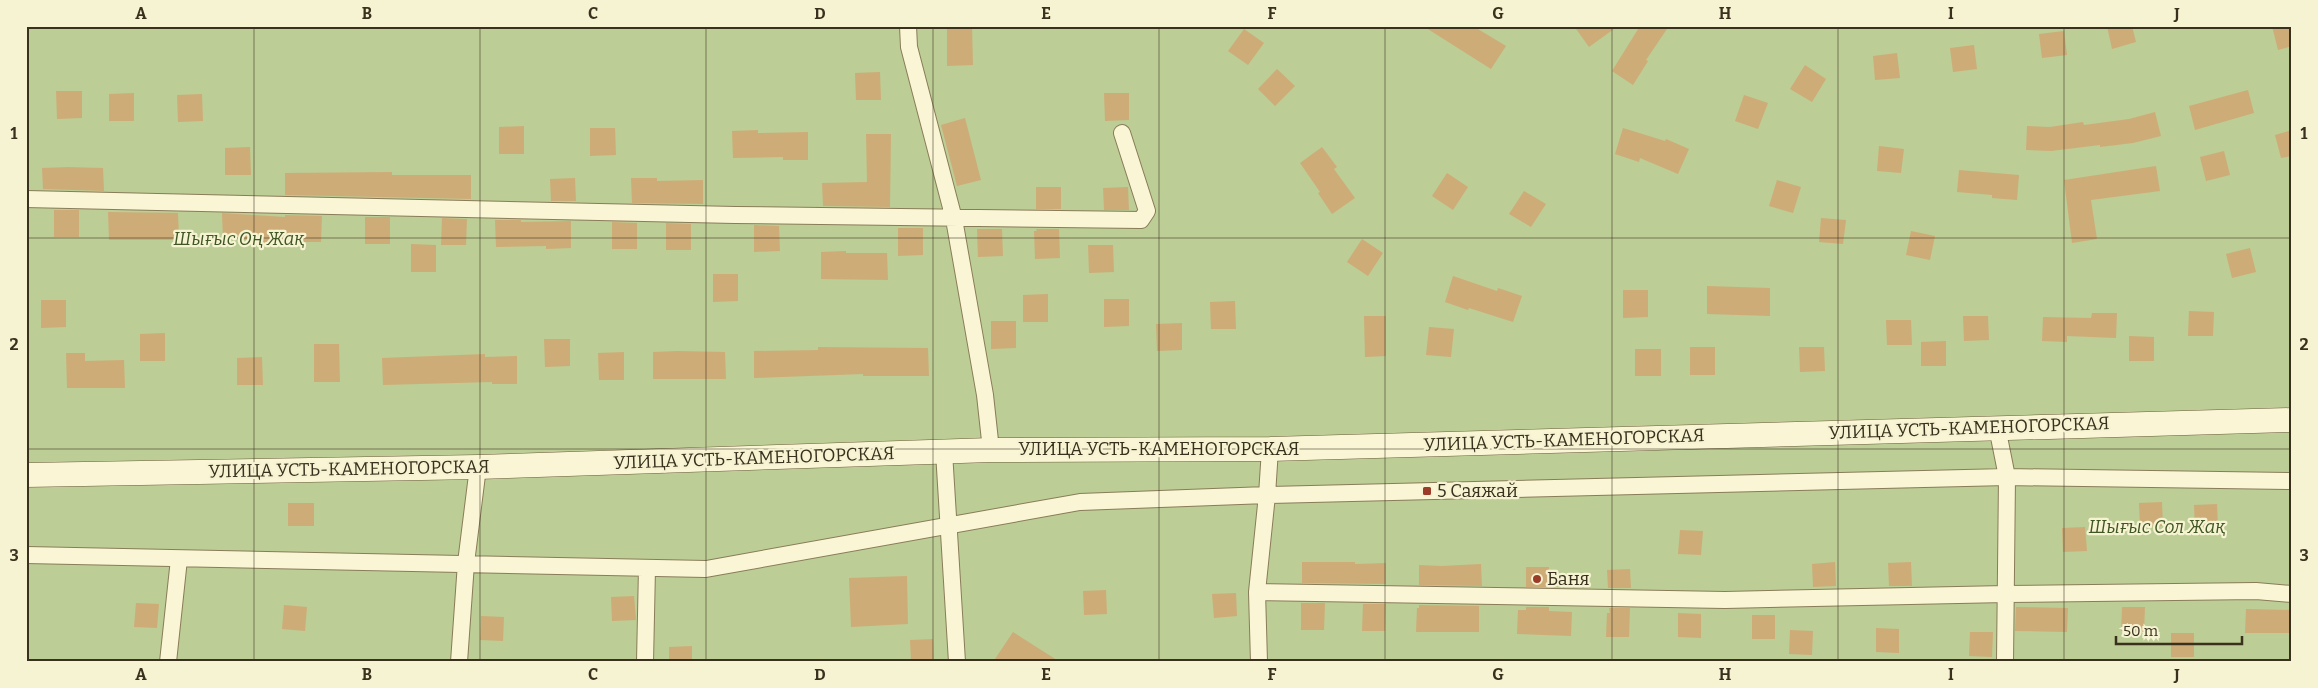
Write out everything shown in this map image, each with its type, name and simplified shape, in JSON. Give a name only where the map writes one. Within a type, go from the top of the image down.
[{"type":"street","points":[[908,26],[909,46],[954,219],[984,395],[991,450]]},
{"type":"street","points":[[26,199],[954,219],[1141,220],[1147,211],[1122,133]]},
{"type":"street","name":"УЛИЦА УСТЬ-КАМЕНОГОРСКАЯ","points":[[26,476],[478,467],[991,450],[1270,449],[2292,420]]},
{"type":"street","points":[[1997,427],[2007,477],[2005,662]]},
{"type":"street","points":[[1259,662],[1257,592],[1268,494],[1270,449]]},
{"type":"street","points":[[944,452],[957,662]]},
{"type":"street","points":[[459,662],[466,563],[478,467]]},
{"type":"street","points":[[26,555],[466,563],[706,570],[1080,502],[1268,494],[2007,477],[2292,481]]},
{"type":"street","points":[[168,662],[178,559]]},
{"type":"street","points":[[644,662],[646,568]]},
{"type":"street","points":[[1257,592],[1725,600],[2256,591],[2292,594]]},
{"type":"green space","name":"Шығыс Оң Жақ","points":[[26,26],[2292,26],[2292,662],[26,662]]},
{"type":"building","points":[[947,26],[972,26],[973,65],[947,66]]},
{"type":"building","points":[[1423,26],[1473,26],[1506,46],[1491,69]]},
{"type":"building","points":[[1574,26],[1618,26],[1589,47]]},
{"type":"building","points":[[1640,26],[1669,26],[1646,60],[1648,61],[1633,85],[1612,71]]},
{"type":"building","points":[[2107,26],[2132,26],[2136,42],[2112,49]]},
{"type":"building","points":[[2272,26],[2292,26],[2292,46],[2278,50]]},
{"type":"building","points":[[1244,29],[1264,43],[1248,65],[1228,51]]},
{"type":"building","points":[[2064,31],[2067,55],[2042,58],[2039,34]]},
{"type":"building","points":[[1974,45],[1977,69],[1953,72],[1950,48]]},
{"type":"building","points":[[1897,53],[1900,78],[1875,80],[1873,56]]},
{"type":"building","points":[[1805,65],[1826,79],[1812,102],[1790,89]]},
{"type":"building","points":[[1277,69],[1295,86],[1275,106],[1258,89]]},
{"type":"building","points":[[880,72],[881,100],[856,100],[855,73]]},
{"type":"building","points":[[2248,90],[2254,113],[2195,130],[2189,106]]},
{"type":"building","points":[[56,91],[82,91],[82,118],[57,119]]},
{"type":"building","points":[[134,93],[134,121],[109,121],[109,94]]},
{"type":"building","points":[[1104,93],[1129,93],[1129,120],[1105,121]]},
{"type":"building","points":[[202,94],[203,121],[178,122],[177,95]]},
{"type":"building","points":[[1744,95],[1768,103],[1758,129],[1735,121]]},
{"type":"building","points":[[2155,112],[2161,136],[2133,143],[2100,147],[2100,145],[2051,151],[2026,150],[2027,126],[2050,127],[2083,122],[2084,125],[2129,119]]},
{"type":"building","points":[[965,118],[981,180],[957,186],[941,125]]},
{"type":"building","points":[[524,126],[524,154],[499,154],[499,127]]},
{"type":"building","points":[[590,128],[615,128],[616,155],[590,156]]},
{"type":"building","points":[[1623,128],[1665,141],[1666,139],[1689,149],[1678,174],[1640,158],[1639,162],[1615,154]]},
{"type":"building","points":[[758,130],[758,133],[808,132],[808,160],[783,160],[783,157],[733,158],[732,131]]},
{"type":"building","points":[[2292,130],[2292,156],[2281,158],[2275,135]]},
{"type":"building","points":[[866,134],[891,134],[890,207],[823,206],[822,183],[867,182]]},
{"type":"building","points":[[1879,146],[1904,149],[1901,173],[1877,171]]},
{"type":"building","points":[[250,147],[251,175],[225,175],[225,148]]},
{"type":"building","points":[[1322,147],[1337,167],[1334,169],[1355,198],[1332,214],[1318,193],[1320,192],[1300,163]]},
{"type":"building","points":[[2224,151],[2230,175],[2206,181],[2200,157]]},
{"type":"building","points":[[2156,166],[2160,191],[2091,200],[2097,239],[2072,243],[2064,180]]},
{"type":"building","points":[[42,168],[103,168],[104,191],[43,189]]},
{"type":"building","points":[[1959,170],[2019,175],[2017,200],[1992,198],[1992,195],[1957,192]]},
{"type":"building","points":[[392,172],[392,175],[471,175],[471,199],[285,195],[285,173]]},
{"type":"building","points":[[1447,173],[1468,187],[1453,210],[1432,196]]},
{"type":"building","points":[[575,178],[576,201],[551,201],[550,179]]},
{"type":"building","points":[[631,178],[657,178],[657,181],[703,180],[703,204],[632,203]]},
{"type":"building","points":[[1777,180],[1801,187],[1793,213],[1769,206]]},
{"type":"building","points":[[1036,187],[1061,187],[1061,209],[1036,209]]},
{"type":"building","points":[[1128,187],[1129,210],[1104,210],[1103,188]]},
{"type":"building","points":[[1524,191],[1546,204],[1531,227],[1509,214]]},
{"type":"building","points":[[54,210],[79,210],[79,237],[54,237]]},
{"type":"building","points":[[108,212],[178,213],[179,240],[109,240]]},
{"type":"building","points":[[222,213],[285,217],[285,215],[322,216],[321,242],[287,242],[287,244],[262,243],[262,240],[223,240]]},
{"type":"building","points":[[365,217],[390,217],[390,244],[365,244]]},
{"type":"building","points":[[442,218],[467,219],[466,245],[441,245]]},
{"type":"building","points":[[1821,218],[1846,220],[1843,244],[1819,242]]},
{"type":"building","points":[[495,220],[521,220],[521,222],[571,221],[571,248],[546,249],[546,246],[496,247]]},
{"type":"building","points":[[612,222],[637,223],[637,249],[612,249]]},
{"type":"building","points":[[666,223],[691,224],[691,250],[666,250]]},
{"type":"building","points":[[754,225],[779,226],[780,251],[754,252]]},
{"type":"building","points":[[898,228],[923,228],[923,255],[898,256]]},
{"type":"building","points":[[977,229],[1002,229],[1003,256],[978,257]]},
{"type":"building","points":[[1036,229],[1059,229],[1060,258],[1035,259],[1034,231],[1037,231]]},
{"type":"building","points":[[1911,231],[1935,236],[1930,260],[1906,255]]},
{"type":"building","points":[[1362,239],[1383,253],[1368,276],[1347,262]]},
{"type":"building","points":[[411,244],[436,245],[436,272],[411,272]]},
{"type":"building","points":[[1088,245],[1113,245],[1114,272],[1089,273]]},
{"type":"building","points":[[2250,248],[2256,272],[2232,278],[2226,254]]},
{"type":"building","points":[[846,251],[846,253],[887,253],[888,280],[821,279],[821,252]]},
{"type":"building","points":[[713,274],[738,274],[738,301],[713,302]]},
{"type":"building","points":[[1453,276],[1497,291],[1498,288],[1522,296],[1513,322],[1445,302]]},
{"type":"building","points":[[1707,286],[1770,288],[1770,316],[1707,314]]},
{"type":"building","points":[[1623,290],[1648,290],[1648,317],[1623,318]]},
{"type":"building","points":[[1048,294],[1048,322],[1023,322],[1023,295]]},
{"type":"building","points":[[1104,299],[1129,299],[1129,326],[1104,327]]},
{"type":"building","points":[[41,300],[66,300],[66,327],[41,328]]},
{"type":"building","points":[[1235,301],[1236,329],[1211,329],[1210,302]]},
{"type":"building","points":[[2189,311],[2214,312],[2213,336],[2188,336]]},
{"type":"building","points":[[2092,313],[2117,313],[2116,338],[2067,336],[2067,342],[2042,341],[2043,317],[2091,318]]},
{"type":"building","points":[[1364,316],[1386,316],[1386,356],[1365,357]]},
{"type":"building","points":[[1963,316],[1988,316],[1989,340],[1964,341]]},
{"type":"building","points":[[1886,320],[1911,320],[1912,345],[1887,345]]},
{"type":"building","points":[[991,321],[1016,321],[1016,348],[991,349]]},
{"type":"building","points":[[1182,323],[1182,350],[1157,351],[1156,324]]},
{"type":"building","points":[[1429,327],[1454,329],[1451,357],[1426,355]]},
{"type":"building","points":[[165,333],[165,361],[140,361],[140,334]]},
{"type":"building","points":[[2129,336],[2154,337],[2154,361],[2129,361]]},
{"type":"building","points":[[544,339],[570,339],[570,366],[545,367]]},
{"type":"building","points":[[1946,341],[1946,366],[1921,366],[1921,342]]},
{"type":"building","points":[[314,344],[339,344],[340,382],[314,382]]},
{"type":"building","points":[[818,347],[928,348],[929,376],[863,376],[863,374],[754,378],[754,351],[818,350]]},
{"type":"building","points":[[1690,347],[1715,347],[1715,375],[1690,375]]},
{"type":"building","points":[[1799,347],[1824,347],[1825,371],[1800,372]]},
{"type":"building","points":[[1635,349],[1661,349],[1661,376],[1635,376]]},
{"type":"building","points":[[624,352],[624,380],[599,380],[598,353]]},
{"type":"building","points":[[653,352],[725,352],[726,379],[653,379]]},
{"type":"building","points":[[66,353],[85,353],[85,361],[124,360],[125,388],[67,388]]},
{"type":"building","points":[[485,354],[485,357],[517,356],[517,384],[492,384],[492,382],[383,385],[382,358]]},
{"type":"building","points":[[262,357],[263,385],[237,385],[237,358]]},
{"type":"building","points":[[2162,502],[2163,526],[2140,527],[2139,503]]},
{"type":"building","points":[[288,503],[314,503],[314,526],[288,526]]},
{"type":"building","points":[[2217,504],[2218,528],[2195,529],[2194,505]]},
{"type":"building","points":[[2085,527],[2087,551],[2063,552],[2062,528]]},
{"type":"building","points":[[1680,530],[1703,531],[1701,555],[1678,554]]},
{"type":"building","points":[[1302,562],[1386,563],[1386,584],[1302,583]]},
{"type":"building","points":[[1835,562],[1836,586],[1813,587],[1812,564]]},
{"type":"building","points":[[1911,562],[1912,586],[1889,586],[1888,563]]},
{"type":"building","points":[[1481,564],[1482,586],[1419,585],[1419,565]]},
{"type":"building","name":"Баня","points":[[1526,567],[1549,567],[1549,587],[1526,587]]},
{"type":"building","points":[[1630,569],[1631,588],[1608,588],[1607,570]]},
{"type":"building","points":[[907,576],[908,624],[851,627],[849,578]]},
{"type":"building","points":[[1106,590],[1107,614],[1084,615],[1083,591]]},
{"type":"building","points":[[1236,593],[1237,616],[1214,618],[1212,594]]},
{"type":"building","points":[[634,596],[636,620],[612,621],[611,597]]},
{"type":"building","points":[[136,603],[159,604],[157,628],[134,627]]},
{"type":"building","points":[[1301,603],[1325,603],[1324,630],[1301,630]]},
{"type":"building","points":[[1363,604],[1386,604],[1385,631],[1362,631]]},
{"type":"building","points":[[284,605],[307,607],[305,631],[282,629]]},
{"type":"building","points":[[1419,605],[1479,606],[1479,632],[1416,632],[1417,608],[1419,608]]},
{"type":"building","points":[[1526,607],[1549,607],[1549,611],[1572,612],[1571,636],[1517,634],[1518,610],[1526,610]]},
{"type":"building","points":[[2016,607],[2068,608],[2067,632],[2015,631]]},
{"type":"building","points":[[2122,607],[2145,607],[2144,631],[2121,631]]},
{"type":"building","points":[[1609,608],[1630,608],[1629,637],[1606,637],[1607,613],[1610,613]]},
{"type":"building","points":[[2246,609],[2292,610],[2292,633],[2245,633]]},
{"type":"building","points":[[1678,613],[1701,614],[1701,638],[1678,637]]},
{"type":"building","points":[[1752,615],[1775,615],[1775,639],[1752,639]]},
{"type":"building","points":[[481,616],[504,617],[503,641],[480,640]]},
{"type":"building","points":[[1876,628],[1899,629],[1899,653],[1876,652]]},
{"type":"building","points":[[1790,630],[1813,631],[1812,655],[1789,654]]},
{"type":"building","points":[[1013,632],[1060,662],[993,662]]},
{"type":"building","points":[[1970,632],[1993,632],[1992,657],[1969,656]]},
{"type":"building","points":[[2171,633],[2194,633],[2194,657],[2171,657]]},
{"type":"building","points":[[933,639],[934,662],[911,662],[910,640]]},
{"type":"building","points":[[692,646],[692,662],[669,662],[669,647]]},
{"type":"place","name":"5 Саяжай","points":[[1427,491]]},
{"type":"place","name":"Баня","points":[[1537,579]]},
{"type":"park label","name":"Шығыс Сол Жақ","points":[[2157,527]]}]
